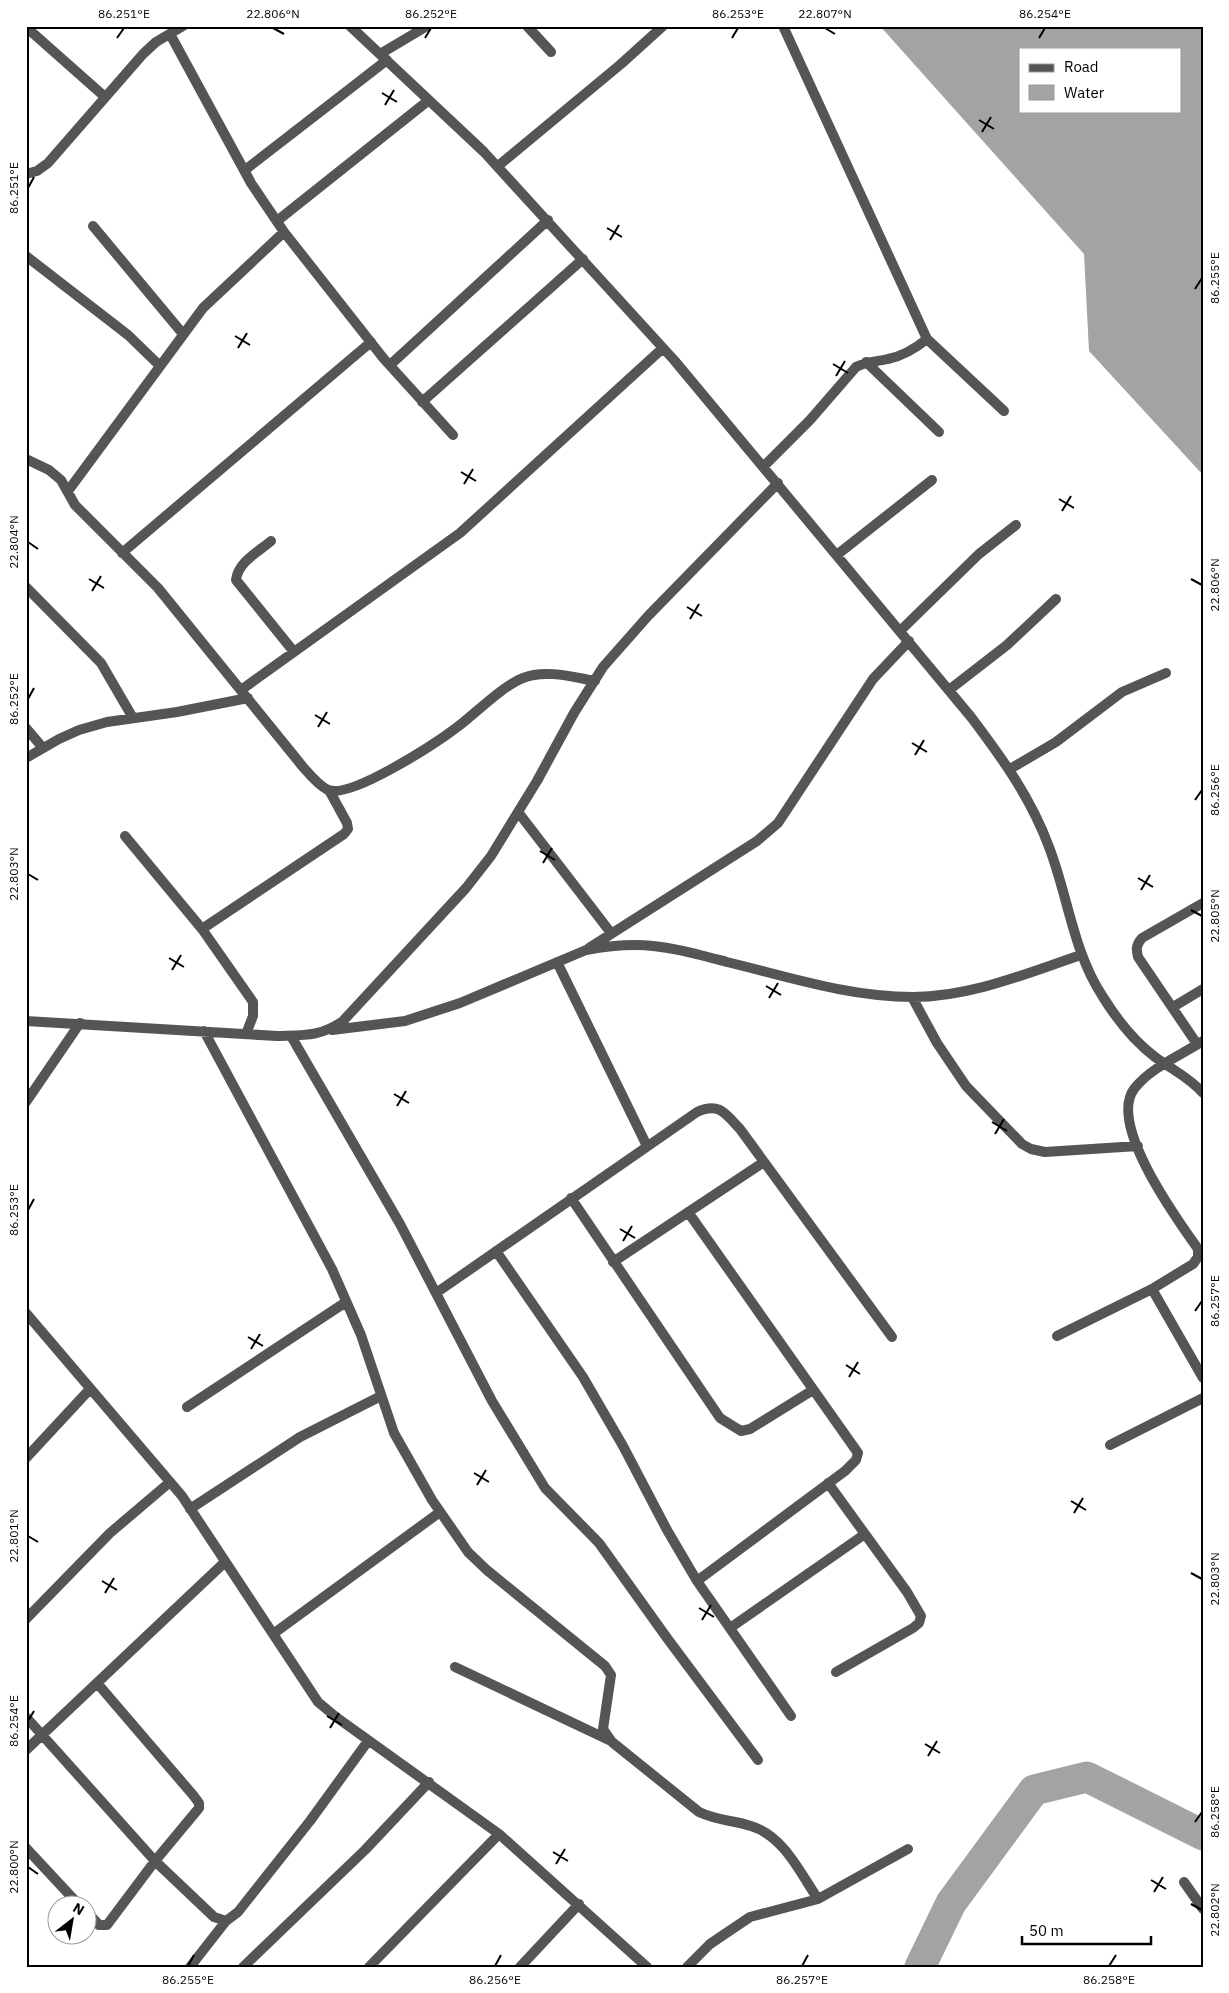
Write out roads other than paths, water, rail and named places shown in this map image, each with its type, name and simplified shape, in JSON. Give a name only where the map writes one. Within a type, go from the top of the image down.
[{"type":"street","points":[[26,174],[37,171],[48,163],[143,54],[156,42],[183,26]]},
{"type":"street","points":[[350,26],[498,166],[548,220],[663,348],[764,466],[949,690],[1010,769],[1036,817],[1049,847],[1081,955],[1103,997],[1128,1031],[1154,1056],[1185,1076],[1203,1093]]},
{"type":"street","points":[[245,170],[384,57],[427,26]]},
{"type":"street","points":[[527,26],[551,52]]},
{"type":"street","points":[[498,166],[621,64],[662,26]]},
{"type":"street","points":[[783,26],[927,339],[1004,411]]},
{"type":"street","points":[[26,27],[105,97]]},
{"type":"street","points":[[170,34],[245,170],[276,221],[390,365],[453,435]]},
{"type":"street","points":[[276,221],[429,100]]},
{"type":"street","points":[[390,365],[548,220]]},
{"type":"street","points":[[93,226],[183,334]]},
{"type":"street","points":[[68,491],[159,365],[203,308],[284,232]]},
{"type":"street","points":[[26,256],[128,335],[159,365]]},
{"type":"street","points":[[422,402],[583,259]]},
{"type":"street","points":[[764,466],[810,420],[849,374],[866,362],[889,359],[905,354],[927,339]]},
{"type":"street","points":[[122,553],[371,342]]},
{"type":"street","points":[[241,690],[460,533],[663,348]]},
{"type":"street","points":[[866,362],[939,432]]},
{"type":"street","points":[[26,459],[61,480],[75,505],[158,588],[303,767],[318,783],[329,790],[339,791],[354,787],[395,766],[456,729],[523,678],[537,675],[560,675],[595,681]]},
{"type":"street","points":[[838,554],[932,480]]},
{"type":"street","points":[[328,1031],[342,1021],[466,888],[492,856],[574,713],[604,667],[648,616],[778,483]]},
{"type":"street","points":[[900,631],[979,554],[1016,524]]},
{"type":"street","points":[[271,541],[243,564],[237,573],[236,580],[294,652]]},
{"type":"street","points":[[26,587],[101,663],[133,718]]},
{"type":"street","points":[[949,690],[1007,645],[1056,599]]},
{"type":"street","points":[[26,1021],[246,1034],[311,1035],[405,1021],[460,1003],[586,950],[757,841],[778,823],[873,679],[909,641]]},
{"type":"street","points":[[1010,769],[1056,742],[1122,692],[1166,673]]},
{"type":"street","points":[[26,758],[79,730],[133,718],[248,698]]},
{"type":"street","points":[[26,728],[43,748]]},
{"type":"street","points":[[202,929],[344,834],[348,829],[347,823],[329,790]]},
{"type":"street","points":[[518,812],[611,933]]},
{"type":"street","points":[[125,836],[202,929],[253,1002],[253,1016],[246,1034]]},
{"type":"street","points":[[1057,1336],[1152,1289],[1193,1264],[1198,1257],[1198,1249],[1160,1196],[1146,1170],[1128,1106],[1133,1091],[1143,1080],[1200,1043],[1138,957],[1137,944],[1142,938],[1203,904]]},
{"type":"street","points":[[586,950],[634,945],[675,948],[813,984],[855,992],[912,997],[947,995],[986,986],[1081,955]]},
{"type":"street","points":[[557,962],[647,1146]]},
{"type":"street","points":[[1173,1007],[1203,989]]},
{"type":"street","points":[[912,997],[937,1044],[966,1086],[1022,1144],[1045,1152],[1138,1146]]},
{"type":"street","points":[[26,1102],[80,1023]]},
{"type":"street","points":[[204,1031],[332,1269],[361,1335],[394,1433],[440,1512],[468,1552],[488,1571],[605,1666],[610,1675],[603,1729],[612,1742]]},
{"type":"street","points":[[291,1036],[400,1224],[492,1401],[545,1488],[599,1543],[666,1638],[758,1760]]},
{"type":"street","points":[[436,1293],[697,1112],[707,1108],[716,1108],[725,1113],[740,1129],[892,1337]]},
{"type":"street","points":[[614,1262],[764,1162]]},
{"type":"street","points":[[571,1198],[715,1410],[732,1427],[741,1431],[750,1430],[813,1390]]},
{"type":"street","points":[[688,1212],[858,1453],[856,1460],[828,1483],[697,1581]]},
{"type":"street","points":[[496,1251],[583,1377],[697,1581],[792,1716]]},
{"type":"street","points":[[1152,1289],[1203,1378]]},
{"type":"street","points":[[187,1407],[346,1302]]},
{"type":"street","points":[[26,1313],[170,1482],[190,1509],[318,1702],[499,1834],[647,1967]]},
{"type":"street","points":[[26,1458],[90,1389]]},
{"type":"street","points":[[190,1509],[300,1437],[381,1396]]},
{"type":"street","points":[[1110,1445],[1203,1398]]},
{"type":"street","points":[[26,1618],[110,1533],[170,1482]]},
{"type":"street","points":[[828,1483],[908,1592],[921,1616],[919,1623],[913,1628],[836,1672]]},
{"type":"street","points":[[273,1634],[440,1512]]},
{"type":"street","points":[[730,1628],[865,1534]]},
{"type":"street","points":[[26,1750],[225,1562]]},
{"type":"street","points":[[454,1667],[612,1742],[700,1812],[715,1820],[750,1826],[766,1832],[776,1839],[818,1899]]},
{"type":"street","points":[[97,1683],[199,1803],[199,1808],[192,1818],[154,1862],[107,1925],[98,1924]]},
{"type":"street","points":[[26,1717],[154,1862],[214,1917],[226,1921]]},
{"type":"street","points":[[190,1967],[226,1921],[238,1912],[298,1836],[368,1740]]},
{"type":"street","points":[[242,1967],[365,1850],[429,1782]]},
{"type":"street","points":[[369,1967],[499,1834]]},
{"type":"street","points":[[26,1848],[71,1896]]},
{"type":"street","points":[[687,1967],[710,1944],[750,1916],[818,1899],[908,1849]]},
{"type":"street","points":[[1184,1882],[1203,1909]]},
{"type":"street","points":[[520,1967],[579,1904]]},
{"type":"water","points":[[880,26],[1203,26],[1203,475],[1089,351],[1084,254]]},
{"type":"waterway","points":[[920,1967],[951,1903],[1034,1790],[1087,1777],[1203,1835]]}]
